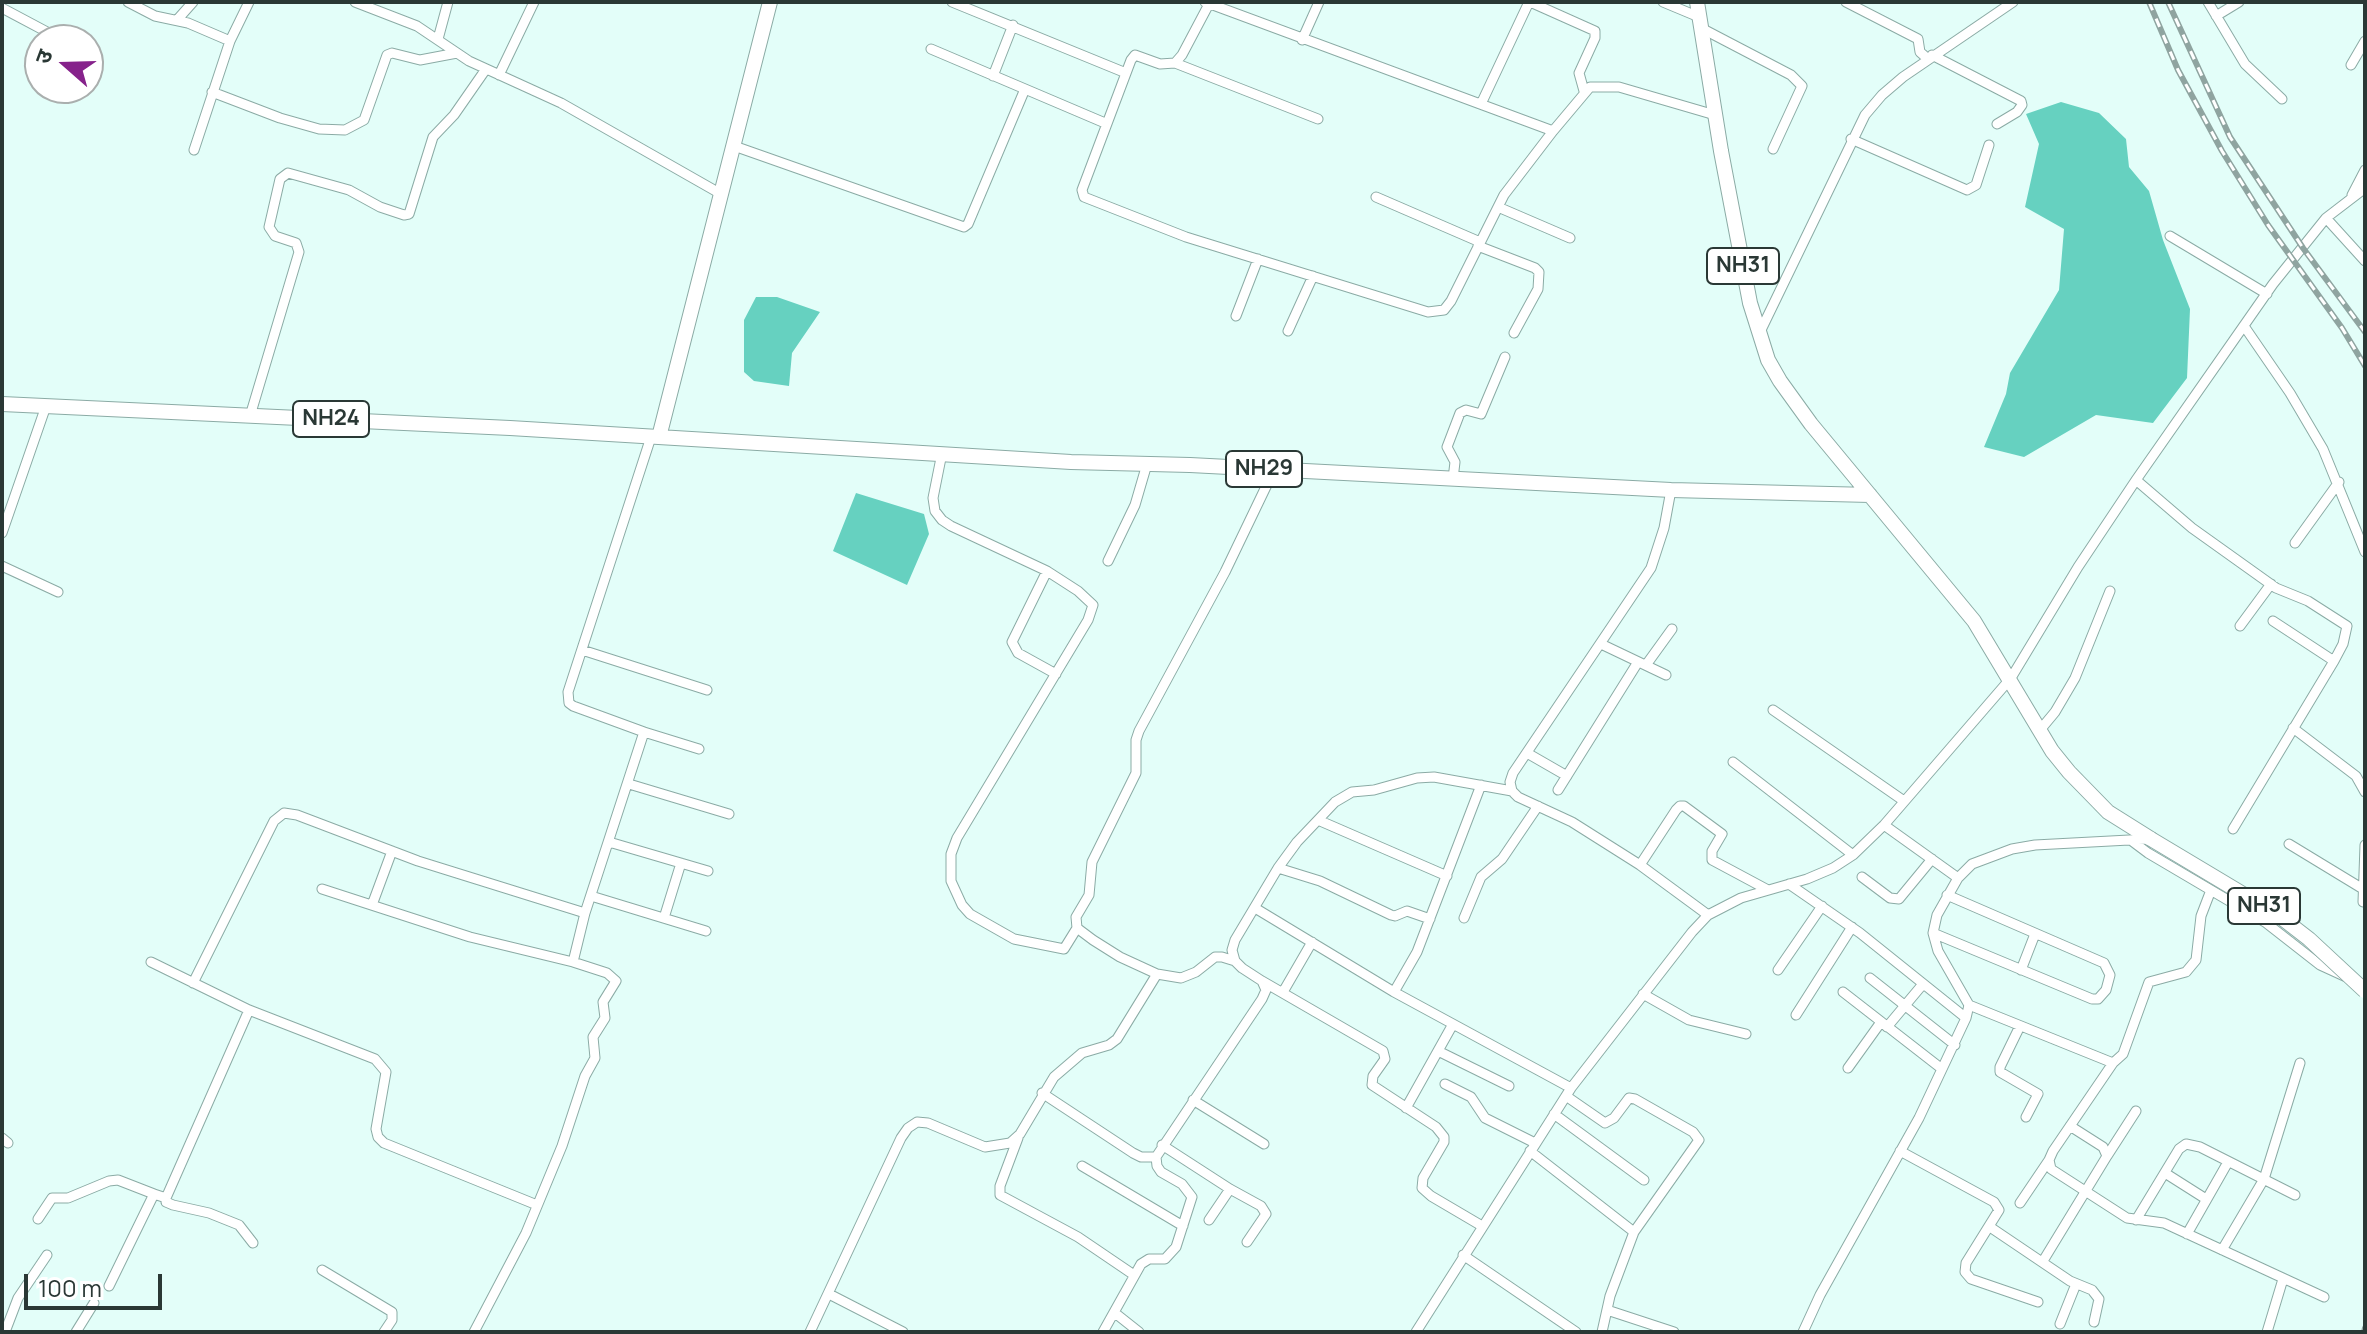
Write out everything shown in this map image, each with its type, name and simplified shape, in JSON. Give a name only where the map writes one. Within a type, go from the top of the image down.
[{"type":"highway","points":[[655,437],[770,2]]},
{"type":"highway","name":"NH31","points":[[1699,16],[1750,303],[1758,336],[1780,381],[1811,424],[1956,597],[2011,678],[2052,751],[2088,794],[2117,819],[2198,864],[2278,915],[2365,988]]},
{"type":"highway","name":"NH24","points":[[2,404],[655,437]]},
{"type":"highway","name":"NH29","points":[[655,437],[1671,490],[1870,495]]},
{"type":"street","points":[[128,2],[155,16],[177,20],[230,41]]},
{"type":"street","points":[[177,20],[193,2]]},
{"type":"street","points":[[194,150],[230,41],[249,2]]},
{"type":"street","points":[[355,2],[417,26],[457,53],[561,103],[721,194]]},
{"type":"street","points":[[438,39],[448,2]]},
{"type":"street","points":[[499,75],[534,2]]},
{"type":"street","points":[[952,2],[1126,73]]},
{"type":"street","points":[[1302,40],[1319,2]]},
{"type":"street","points":[[1481,104],[1529,2],[1595,31],[1595,38],[1579,73],[1584,91]]},
{"type":"street","points":[[1663,2],[1699,16],[1791,75],[1802,86],[1773,149]]},
{"type":"street","points":[[1846,2],[1918,39],[1920,52],[2021,101],[2017,112],[1997,124]]},
{"type":"street","points":[[1758,336],[1865,115],[1882,95],[1930,57],[2013,2]]},
{"type":"street","points":[[2208,2],[2245,64],[2282,99]]},
{"type":"street","points":[[2216,16],[2239,2]]},
{"type":"street","points":[[1175,63],[1182,55],[1207,3],[1553,131]]},
{"type":"street","points":[[2,8],[32,24]]},
{"type":"street","points":[[993,76],[1013,25]]},
{"type":"street","points":[[2351,65],[2365,41]]},
{"type":"street","points":[[931,49],[1105,123]]},
{"type":"street","points":[[212,92],[280,118],[319,129],[345,130],[359,125],[368,113],[387,55],[392,53],[420,60],[457,53]]},
{"type":"street","points":[[1318,119],[1175,63],[1160,64],[1135,55],[1105,123],[1082,190],[1084,197],[1186,237],[1437,313],[1451,301],[1498,207],[1584,91],[1595,86],[1619,87],[1715,115]]},
{"type":"street","points":[[250,416],[299,252],[296,243],[275,236],[269,227],[280,179],[288,173],[349,190],[380,207],[409,214],[433,137],[454,115],[486,69]]},
{"type":"street","points":[[734,146],[964,227],[968,224],[1025,89]]},
{"type":"street","points":[[1851,139],[1967,190],[1976,185],[1989,145]]},
{"type":"street","points":[[2352,195],[2365,170]]},
{"type":"street","points":[[1416,1332],[1568,1092],[1708,915],[1741,898],[1833,868],[1853,855],[1884,825],[2011,678],[2078,567],[2136,480],[2267,294],[2326,218],[2365,188]]},
{"type":"street","points":[[1376,197],[1535,268],[1539,272],[1538,289],[1514,333]]},
{"type":"street","points":[[1498,207],[1570,238]]},
{"type":"street","points":[[2326,218],[2365,261]]},
{"type":"street","points":[[2170,236],[2267,294]]},
{"type":"street","points":[[1236,316],[1258,259]]},
{"type":"street","points":[[1288,331],[1313,276]]},
{"type":"street","points":[[2244,326],[2306,420],[2339,482],[2365,552]]},
{"type":"street","points":[[1453,479],[1455,462],[1447,447],[1460,413],[1466,410],[1481,414],[1505,357]]},
{"type":"street","points":[[2,533],[46,406]]},
{"type":"street","points":[[655,437],[568,692],[569,703],[699,749]]},
{"type":"street","points":[[942,453],[933,498],[935,511],[942,520],[1047,571],[1093,605],[1088,620],[967,819],[951,854],[949,866],[951,881],[962,905],[980,922],[1006,936],[1064,949],[1077,928],[1076,917],[1089,895],[1092,862],[1136,773],[1139,731],[1225,572],[1274,470]]},
{"type":"street","points":[[1108,561],[1135,505],[1147,464]]},
{"type":"street","points":[[2136,480],[2192,528],[2271,584],[2289,595],[2308,601],[2347,626],[2343,644],[2334,661],[2233,829]]},
{"type":"street","points":[[2295,543],[2339,482]]},
{"type":"street","points":[[1671,490],[1664,528],[1651,568],[1513,773],[1510,782],[1512,791],[1518,797],[1572,822],[1640,865],[1708,915]]},
{"type":"street","points":[[2,566],[58,592]]},
{"type":"street","points":[[1047,571],[1012,642],[1018,653],[1056,674]]},
{"type":"street","points":[[2240,626],[2271,584]]},
{"type":"street","points":[[2040,730],[2075,678],[2110,591]]},
{"type":"street","points":[[2273,621],[2334,661]]},
{"type":"street","points":[[1558,790],[1642,664],[1672,629]]},
{"type":"street","points":[[1601,644],[1666,675]]},
{"type":"street","points":[[582,650],[707,690]]},
{"type":"street","points":[[1773,710],[1904,801]]},
{"type":"street","points":[[2293,728],[2356,776],[2365,792]]},
{"type":"street","points":[[573,962],[585,913],[644,732]]},
{"type":"street","points":[[1527,753],[1567,776]]},
{"type":"street","points":[[1733,762],[1853,855]]},
{"type":"street","points":[[1235,961],[1232,950],[1235,940],[1278,868],[1335,802],[1352,792],[1374,790],[1417,778],[1434,777],[1512,791]]},
{"type":"street","points":[[629,784],[729,814]]},
{"type":"street","points":[[1394,992],[1417,952],[1481,785]]},
{"type":"street","points":[[1464,918],[1481,877],[1502,859],[1538,806]]},
{"type":"street","points":[[1640,865],[1676,810],[1684,806],[1722,834],[1712,851],[1712,860],[1768,890]]},
{"type":"street","points":[[193,983],[278,816],[284,813],[585,913]]},
{"type":"street","points":[[1318,820],[1447,876]]},
{"type":"street","points":[[1884,825],[1958,878]]},
{"type":"street","points":[[2113,1063],[1969,1005],[1938,951],[1933,933],[1937,915],[1947,895],[1972,864],[2012,849],[2151,839]]},
{"type":"street","points":[[2132,841],[2265,922],[2320,965],[2365,988]]},
{"type":"street","points":[[609,842],[708,871]]},
{"type":"street","points":[[2289,844],[2363,889]]},
{"type":"street","points":[[2363,902],[2365,845]]},
{"type":"street","points":[[372,905],[392,851]]},
{"type":"street","points":[[1862,877],[1890,898],[1899,899],[1932,859]]},
{"type":"street","points":[[664,918],[681,863]]},
{"type":"street","points":[[1278,868],[1328,884],[1391,915],[1407,911],[1430,919]]},
{"type":"street","points":[[1789,884],[1852,927],[1966,1018]]},
{"type":"street","points":[[322,889],[470,937],[573,962],[607,973],[616,981],[603,1002],[605,1018],[593,1037],[595,1058],[585,1076],[562,1146],[512,1260],[474,1332]]},
{"type":"street","points":[[2020,1203],[2113,1063],[2123,1054],[2149,982],[2186,972],[2196,960],[2201,916],[2211,890]]},
{"type":"street","points":[[1933,933],[2092,999],[2098,999],[2106,990],[2110,975],[2104,963],[1947,895]]},
{"type":"street","points":[[591,896],[706,931]]},
{"type":"street","points":[[1778,970],[1822,906]]},
{"type":"street","points":[[1255,908],[1568,1092],[1605,1123],[1614,1118],[1629,1098],[1693,1132],[1699,1140],[1634,1232],[1602,1332]]},
{"type":"street","points":[[1796,1015],[1852,927]]},
{"type":"street","points":[[1077,928],[1120,957],[1157,974],[1181,978],[1196,972],[1215,957],[1235,961],[1262,981],[1383,1051],[1385,1059],[1373,1076],[1372,1085],[1442,1131],[1444,1137],[1423,1178],[1422,1188],[1482,1226]]},
{"type":"street","points":[[2021,970],[2035,934]]},
{"type":"street","points":[[1283,992],[1312,942]]},
{"type":"street","points":[[151,962],[249,1010],[375,1059],[382,1064],[386,1080],[376,1129],[384,1143],[537,1205]]},
{"type":"street","points":[[1134,1275],[1078,1237],[1000,1195],[1000,1186],[1020,1134],[1042,1093],[1054,1077],[1082,1053],[1109,1045],[1117,1039],[1157,974]]},
{"type":"street","points":[[1870,978],[1955,1045]]},
{"type":"street","points":[[1103,1332],[1141,1264],[1149,1259],[1165,1259],[1171,1254],[1192,1197],[1182,1184],[1161,1172],[1156,1157],[1262,999],[1266,990],[1262,981]]},
{"type":"street","points":[[1848,1068],[1884,1024],[1923,984]]},
{"type":"street","points":[[1843,992],[1942,1069]]},
{"type":"street","points":[[1643,994],[1689,1020],[1746,1034]]},
{"type":"street","points":[[1803,1332],[1955,1045],[1969,1005]]},
{"type":"street","points":[[166,1198],[249,1010]]},
{"type":"street","points":[[1406,1108],[1453,1024]]},
{"type":"street","points":[[2020,1026],[2000,1072],[2038,1094],[2026,1117]]},
{"type":"street","points":[[1438,1051],[1509,1086]]},
{"type":"street","points":[[2222,1250],[2264,1179],[2300,1063]]},
{"type":"street","points":[[1445,1084],[1471,1097],[1485,1118],[1532,1147],[1634,1232]]},
{"type":"street","points":[[1042,1093],[1133,1153],[1141,1157],[1156,1157]]},
{"type":"street","points":[[1193,1100],[1264,1144]]},
{"type":"street","points":[[2043,1261],[2136,1111]]},
{"type":"street","points":[[1554,1114],[1644,1180]]},
{"type":"street","points":[[810,1332],[908,1128],[917,1122],[928,1123],[985,1147],[1010,1143],[1020,1134]]},
{"type":"street","points":[[2070,1126],[2103,1147],[2107,1156]]},
{"type":"street","points":[[2136,1220],[2179,1149],[2186,1144],[2200,1147],[2295,1195]]},
{"type":"street","points":[[1162,1145],[1265,1210],[1263,1219],[1247,1242]]},
{"type":"street","points":[[1900,1151],[1994,1202],[1999,1210],[1966,1263],[1967,1276],[2038,1302]]},
{"type":"street","points":[[2049,1160],[2051,1169],[2118,1214],[2136,1220],[2155,1220],[2324,1297]]},
{"type":"street","points":[[2187,1234],[2228,1162]]},
{"type":"street","points":[[1082,1166],[1183,1226]]},
{"type":"street","points":[[2165,1173],[2206,1199]]},
{"type":"street","points":[[38,1219],[52,1198],[68,1198],[118,1180],[166,1198],[167,1202],[239,1225],[253,1243]]},
{"type":"street","points":[[1209,1220],[1230,1189]]},
{"type":"street","points":[[109,1286],[154,1194]]},
{"type":"street","points":[[1990,1227],[2076,1284],[2092,1290],[2099,1299],[2094,1322]]},
{"type":"street","points":[[5,1332],[18,1298],[47,1255]]},
{"type":"street","points":[[1463,1255],[1576,1332]]},
{"type":"street","points":[[322,1270],[392,1312],[392,1320],[384,1332]]},
{"type":"street","points":[[2267,1332],[2283,1279]]},
{"type":"street","points":[[2060,1324],[2076,1284]]},
{"type":"street","points":[[829,1294],[903,1332]]},
{"type":"street","points":[[76,1332],[94,1303]]},
{"type":"street","points":[[1607,1310],[1674,1332]]},
{"type":"street","points":[[1115,1313],[1139,1332]]},
{"type":"shaded area","points":[[2061,102],[2099,113],[2126,139],[2129,167],[2149,191],[2163,240],[2190,309],[2187,378],[2153,423],[2096,415],[2024,457],[1984,447],[2006,394],[2010,373],[2059,290],[2064,229],[2025,207],[2039,144],[2026,114]]},
{"type":"shaded area","points":[[756,297],[777,297],[820,312],[792,353],[789,386],[754,381],[744,372],[744,320]]},
{"type":"shaded area","points":[[856,493],[924,514],[929,534],[907,585],[833,551]]},
{"type":"railway","points":[[2149,2],[2178,70],[2222,151],[2268,225],[2342,328],[2365,366]]},
{"type":"railway","points":[[2168,2],[2230,137],[2303,248],[2365,332]]},
{"type":"railway","points":[[2364,1332],[2365,1328]]}]
